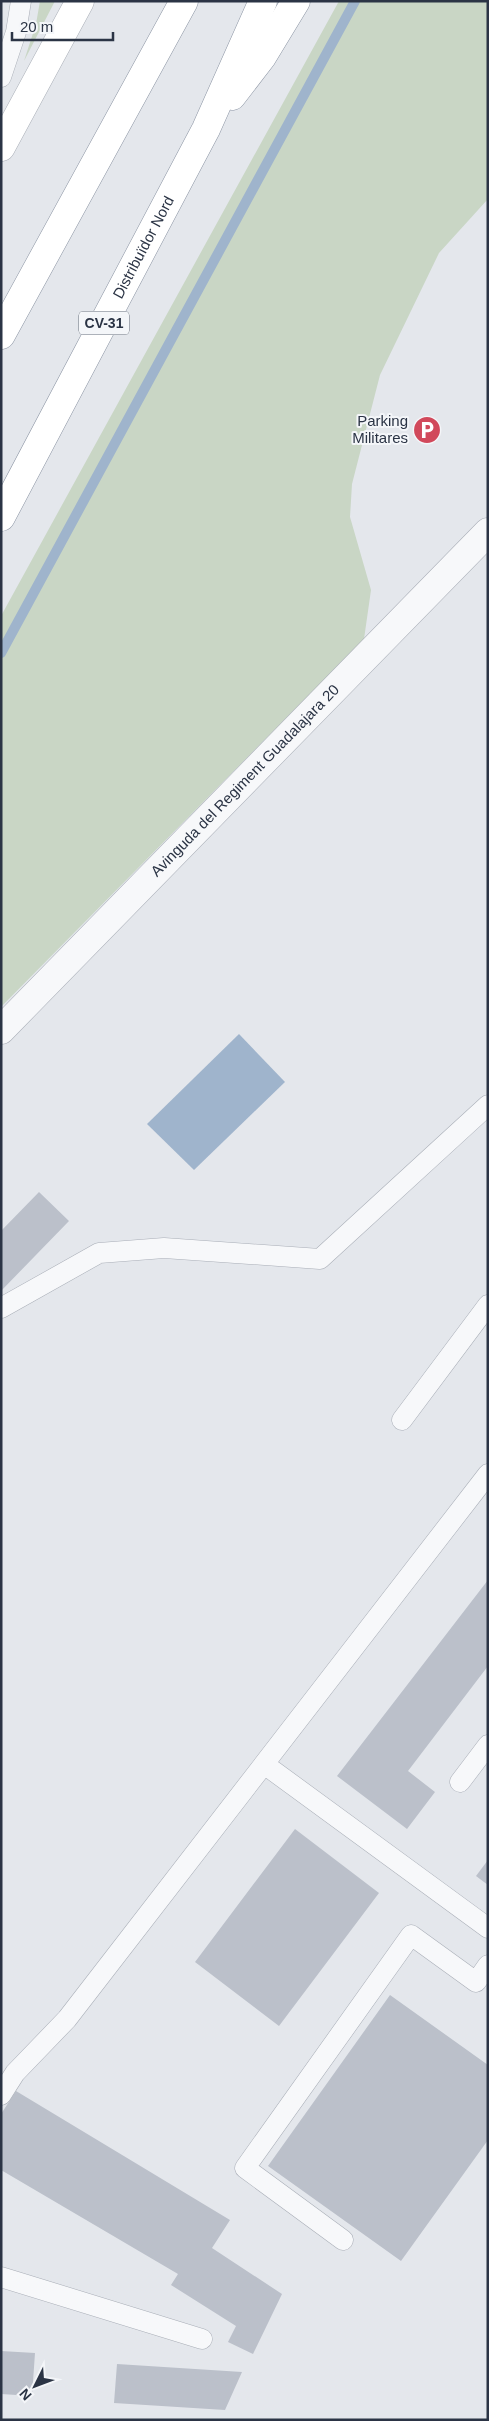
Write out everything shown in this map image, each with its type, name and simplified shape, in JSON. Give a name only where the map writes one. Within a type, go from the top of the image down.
[{"type":"main road","points":[[1,147],[80,1]]},
{"type":"main road","points":[[1,335],[184,1]]},
{"type":"main road","name":"Distribuïdor Nord","points":[[1,517],[206,129],[263,1]]},
{"type":"main road","points":[[206,129],[262,57],[296,1]]},
{"type":"street","name":"Avinguda del Regiment Guadalajara 20","points":[[1,1030],[488,532]]},
{"type":"lane","points":[[1,78],[16,32],[21,1]]},
{"type":"lane","points":[[1,1308],[99,1253],[164,1248],[320,1259],[488,1105]]},
{"type":"lane","points":[[402,1420],[488,1305]]},
{"type":"lane","points":[[1,2095],[8,2069],[67,2019],[486,1479]]},
{"type":"lane","points":[[460,1782],[488,1745]]},
{"type":"lane","points":[[264,1764],[488,1928]]},
{"type":"lane","points":[[343,2240],[245,2168],[411,1936],[476,1982],[488,1965]]},
{"type":"lane","points":[[1,2277],[202,2339]]},
{"type":"green space","points":[[40,1],[55,1],[24,61],[36,24]]},
{"type":"green space","points":[[339,1],[488,1],[488,199],[439,253],[380,375],[352,484],[350,517],[371,590],[364,639],[1,1007],[1,616]]},
{"type":"water","points":[[239,1034],[285,1082],[194,1170],[147,1124]]},
{"type":"building","points":[[39,1192],[69,1221],[1,1291],[1,1231]]},
{"type":"building","points":[[488,1580],[488,1666],[408,1771],[435,1792],[407,1829],[337,1776]]},
{"type":"building","points":[[295,1829],[379,1893],[279,2026],[195,1962]]},
{"type":"building","points":[[488,1860],[488,1885],[476,1876]]},
{"type":"building","points":[[390,1995],[488,2065],[488,2140],[401,2261],[268,2166]]},
{"type":"building","points":[[16,2091],[230,2220],[212,2248],[282,2294],[253,2354],[228,2342],[236,2326],[171,2285],[178,2274],[1,2170],[1,2114]]},
{"type":"building","points":[[1,2351],[35,2353],[32,2396],[1,2394]]},
{"type":"building","points":[[117,2364],[242,2372],[225,2410],[114,2403]]},
{"type":"waterway","points":[[1,653],[355,1]]},
{"type":"place","name":"Parking Militares","points":[[427,430]]}]
